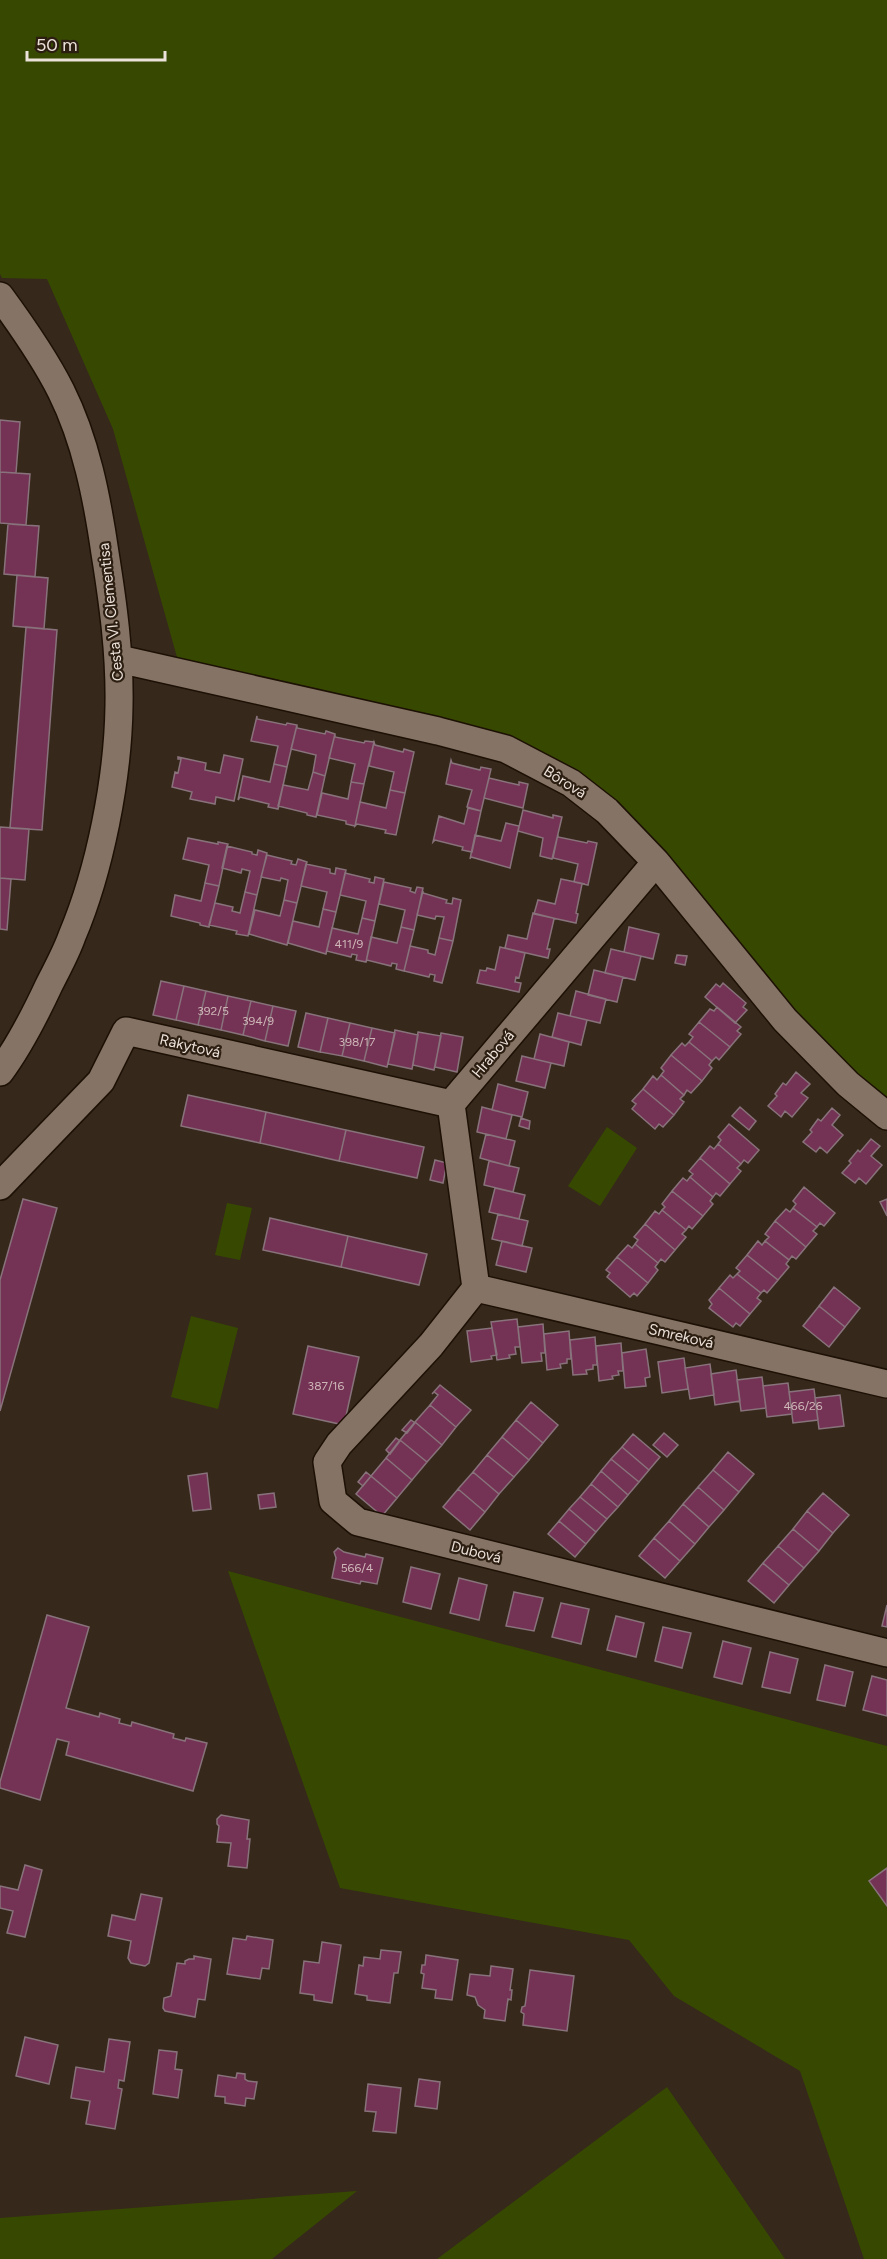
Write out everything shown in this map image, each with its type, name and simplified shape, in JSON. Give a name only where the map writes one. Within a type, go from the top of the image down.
[{"type":"street","name":"Cesta Vl. Clementisa","points":[[0,296],[29,336],[62,393],[85,453],[102,531],[119,659],[119,708],[114,769],[106,819],[91,882],[73,936],[32,1020],[0,1072]]},
{"type":"street","name":"Bôrová","points":[[119,659],[506,749],[571,783],[607,811],[656,862],[786,1020],[848,1084],[887,1116]]},
{"type":"street","name":"Hrabová","points":[[451,1104],[656,862]]},
{"type":"street","name":"Rakytová","points":[[0,1186],[101,1080],[126,1031],[451,1104]]},
{"type":"street","points":[[451,1104],[476,1288]]},
{"type":"street","name":"Smreková","points":[[476,1288],[887,1384]]},
{"type":"street","name":"Dubová","points":[[476,1288],[431,1344],[339,1444],[327,1462],[333,1501],[358,1522],[887,1653]]},
{"type":"green space","points":[[0,0],[887,0],[887,1124],[595,799],[464,740],[182,675],[113,429],[47,279],[2,278],[0,274]]},
{"type":"green space","points":[[607,1127],[637,1148],[600,1206],[568,1186]]},
{"type":"green space","points":[[227,1203],[252,1208],[240,1260],[215,1255]]},
{"type":"green space","points":[[191,1316],[238,1328],[218,1409],[171,1397]]},
{"type":"green space","points":[[228,1571],[887,1746],[887,2259],[864,2259],[800,2071],[674,1996],[629,1940],[340,1888]]},
{"type":"green space","points":[[667,2087],[785,2259],[437,2259]]},
{"type":"green space","points":[[357,2191],[272,2259],[0,2259],[0,2218]]},
{"type":"building","points":[[0,420],[20,422],[16,473],[0,472]]},
{"type":"building","points":[[0,472],[30,474],[26,525],[0,523]]},
{"type":"building","points":[[8,524],[39,526],[35,577],[4,574]]},
{"type":"building","points":[[17,575],[48,578],[44,629],[13,626]]},
{"type":"building","points":[[26,627],[57,630],[42,830],[10,828]]},
{"type":"building","points":[[257,716],[257,719],[297,725],[287,767],[274,764],[278,746],[251,741]]},
{"type":"building","points":[[297,725],[297,728],[335,734],[325,776],[313,772],[316,755],[291,749]]},
{"type":"building","points":[[335,734],[335,737],[364,743],[365,741],[374,742],[364,784],[351,782],[355,764],[329,758]]},
{"type":"building","points":[[374,742],[375,745],[403,752],[404,749],[414,752],[405,793],[390,790],[394,772],[369,766]]},
{"type":"building","points":[[224,755],[243,759],[234,801],[216,797],[215,804],[190,799],[192,792],[172,787],[181,759],[178,757],[206,763],[205,770],[220,773]]},
{"type":"building","points":[[451,760],[452,763],[480,770],[481,767],[491,769],[481,811],[467,807],[472,790],[446,784]]},
{"type":"building","points":[[274,764],[287,767],[278,809],[268,807],[269,804],[240,797],[238,800],[243,776],[270,782]]},
{"type":"building","points":[[313,772],[325,776],[316,817],[278,806],[283,785],[308,790]]},
{"type":"building","points":[[489,778],[519,785],[519,782],[528,784],[523,808],[484,798]]},
{"type":"building","points":[[351,782],[364,784],[355,826],[346,824],[346,821],[317,815],[322,793],[348,799]]},
{"type":"building","points":[[390,790],[405,793],[396,835],[385,833],[386,830],[357,824],[355,826],[360,802],[386,808]]},
{"type":"building","points":[[468,808],[481,811],[472,852],[462,850],[463,847],[435,840],[433,842],[439,816],[464,824]]},
{"type":"building","points":[[523,810],[553,818],[553,815],[562,817],[552,859],[540,856],[543,838],[518,831]]},
{"type":"building","points":[[506,823],[519,826],[510,868],[471,857],[470,859],[475,835],[501,841]]},
{"type":"building","points":[[0,827],[29,829],[25,880],[0,878]]},
{"type":"building","points":[[558,834],[558,837],[597,843],[588,885],[574,882],[578,864],[553,858]]},
{"type":"building","points":[[188,838],[228,844],[219,886],[205,883],[209,865],[183,859]]},
{"type":"building","points":[[227,846],[257,855],[258,850],[267,853],[257,895],[245,892],[250,871],[242,869],[241,873],[222,868]]},
{"type":"building","points":[[267,855],[292,861],[291,864],[296,865],[298,859],[307,862],[297,903],[284,900],[288,880],[281,878],[280,881],[261,877]]},
{"type":"building","points":[[306,864],[330,869],[330,873],[335,874],[336,868],[346,870],[336,912],[323,909],[327,892],[301,886]]},
{"type":"building","points":[[345,873],[370,879],[369,882],[374,883],[375,877],[384,879],[375,921],[362,918],[366,901],[340,895]]},
{"type":"building","points":[[0,878],[11,879],[7,930],[0,929]]},
{"type":"building","points":[[561,879],[585,884],[582,884],[576,923],[534,914],[538,900],[555,904]]},
{"type":"building","points":[[384,882],[411,888],[410,891],[415,893],[417,887],[423,888],[414,930],[401,927],[405,910],[379,904]]},
{"type":"building","points":[[205,883],[219,886],[209,927],[171,916],[175,895],[201,901]]},
{"type":"building","points":[[423,891],[423,893],[447,900],[446,903],[452,904],[453,898],[461,900],[453,941],[439,938],[444,917],[436,916],[435,919],[417,915]]},
{"type":"building","points":[[245,892],[257,895],[248,936],[236,934],[237,931],[209,925],[215,903],[233,907],[232,911],[240,913]]},
{"type":"building","points":[[284,900],[297,903],[287,945],[249,934],[255,910],[280,916]]},
{"type":"building","points":[[323,909],[336,912],[326,954],[288,943],[293,921],[319,927]]},
{"type":"building","points":[[533,913],[557,919],[554,919],[547,949],[550,949],[548,958],[505,948],[508,935],[527,939]]},
{"type":"building","points":[[362,918],[375,921],[366,962],[356,960],[357,955],[352,954],[351,957],[327,951],[326,953],[332,928],[358,934]]},
{"type":"building","points":[[401,927],[414,930],[404,971],[396,969],[397,964],[392,963],[391,966],[367,960],[366,962],[371,937],[397,943]]},
{"type":"building","points":[[629,927],[659,934],[653,959],[624,952]]},
{"type":"building","points":[[439,938],[453,941],[442,983],[434,981],[435,975],[430,974],[429,977],[404,971],[410,946],[428,950],[428,953],[435,955]]},
{"type":"building","points":[[500,947],[525,953],[519,978],[516,977],[515,982],[521,983],[519,992],[477,983],[480,970],[486,971],[487,968],[495,970]]},
{"type":"building","points":[[611,949],[641,956],[635,980],[605,973]]},
{"type":"building","points":[[677,955],[687,956],[685,965],[675,963]]},
{"type":"building","points":[[594,970],[623,977],[617,1002],[588,995]]},
{"type":"building","points":[[161,981],[184,986],[176,1020],[153,1015]]},
{"type":"building","points":[[723,983],[746,1003],[743,1007],[747,1010],[735,1023],[705,997],[716,984],[720,987]]},
{"type":"building","points":[[184,986],[206,991],[198,1025],[176,1020]]},
{"type":"building","points":[[206,991],[228,996],[221,1030],[198,1025]]},
{"type":"building","points":[[576,991],[606,999],[600,1023],[570,1016]]},
{"type":"building","points":[[228,996],[251,1001],[243,1035],[221,1030]]},
{"type":"building","points":[[251,1001],[273,1006],[265,1041],[243,1035]]},
{"type":"building","points":[[273,1006],[296,1011],[288,1046],[265,1041]]},
{"type":"building","points":[[717,1007],[741,1027],[737,1031],[741,1034],[730,1047],[699,1022],[710,1009],[714,1011]]},
{"type":"building","points":[[306,1013],[328,1018],[320,1052],[298,1047]]},
{"type":"building","points":[[558,1013],[587,1020],[581,1045],[552,1037]]},
{"type":"building","points":[[328,1018],[350,1023],[342,1056],[320,1052]]},
{"type":"building","points":[[699,1022],[730,1047],[719,1060],[716,1057],[712,1061],[689,1042],[693,1037],[689,1034]]},
{"type":"building","points":[[350,1023],[372,1028],[364,1061],[342,1056]]},
{"type":"building","points":[[372,1028],[395,1033],[387,1067],[364,1061]]},
{"type":"building","points":[[395,1030],[418,1035],[412,1069],[388,1064]]},
{"type":"building","points":[[418,1032],[441,1036],[434,1070],[413,1065]]},
{"type":"building","points":[[441,1033],[463,1037],[457,1072],[435,1067]]},
{"type":"building","points":[[540,1034],[569,1042],[564,1066],[534,1059]]},
{"type":"building","points":[[689,1042],[712,1061],[709,1065],[712,1068],[702,1081],[671,1055],[682,1043],[685,1046]]},
{"type":"building","points":[[671,1055],[702,1081],[691,1093],[687,1090],[684,1095],[661,1075],[664,1071],[661,1068]]},
{"type":"building","points":[[522,1056],[551,1063],[545,1088],[516,1081]]},
{"type":"building","points":[[796,1072],[810,1084],[801,1093],[808,1098],[792,1117],[785,1111],[781,1117],[768,1106],[777,1096],[775,1094],[783,1083],[786,1085]]},
{"type":"building","points":[[661,1075],[684,1095],[680,1099],[684,1102],[674,1115],[643,1089],[653,1076],[657,1080]]},
{"type":"building","points":[[498,1084],[528,1092],[522,1117],[492,1110]]},
{"type":"building","points":[[643,1089],[674,1115],[663,1127],[659,1124],[655,1129],[632,1109],[636,1104],[632,1101]]},
{"type":"building","points":[[188,1095],[266,1112],[260,1143],[181,1126]]},
{"type":"building","points":[[482,1107],[512,1115],[506,1139],[477,1132]]},
{"type":"building","points":[[740,1107],[756,1121],[749,1130],[732,1116]]},
{"type":"building","points":[[832,1108],[840,1115],[832,1125],[843,1135],[827,1153],[820,1147],[816,1152],[803,1142],[812,1132],[810,1130],[818,1119],[821,1121]]},
{"type":"building","points":[[266,1112],[346,1130],[339,1161],[260,1143]]},
{"type":"building","points":[[521,1118],[530,1121],[529,1129],[519,1126]]},
{"type":"building","points":[[729,1124],[759,1150],[748,1163],[744,1160],[741,1164],[718,1144],[721,1140],[718,1137]]},
{"type":"building","points":[[346,1130],[424,1147],[417,1178],[339,1161]]},
{"type":"building","points":[[486,1134],[515,1141],[509,1166],[480,1158]]},
{"type":"building","points":[[871,1139],[880,1146],[871,1156],[882,1165],[866,1184],[859,1178],[855,1183],[842,1173],[858,1150],[860,1152]]},
{"type":"building","points":[[718,1144],[741,1164],[737,1168],[741,1171],[730,1184],[700,1158],[710,1146],[714,1149]]},
{"type":"building","points":[[700,1158],[730,1184],[720,1196],[716,1193],[713,1197],[690,1177],[693,1174],[689,1171]]},
{"type":"building","points":[[435,1160],[447,1163],[443,1183],[430,1180]]},
{"type":"building","points":[[489,1161],[519,1168],[513,1192],[484,1185]]},
{"type":"building","points":[[690,1177],[713,1197],[710,1201],[713,1204],[703,1216],[672,1191],[683,1178],[687,1181]]},
{"type":"building","points":[[804,1187],[835,1213],[824,1226],[820,1223],[817,1227],[793,1208],[796,1204],[793,1201]]},
{"type":"building","points":[[495,1188],[525,1195],[519,1219],[489,1212]]},
{"type":"building","points":[[672,1191],[703,1216],[692,1229],[689,1226],[686,1230],[662,1210],[665,1207],[662,1204]]},
{"type":"building","points":[[23,1199],[57,1208],[0,1411],[0,1280]]},
{"type":"building","points":[[887,1199],[887,1216],[880,1202]]},
{"type":"building","points":[[793,1208],[817,1227],[813,1231],[817,1234],[806,1247],[775,1221],[786,1209],[790,1212]]},
{"type":"building","points":[[662,1210],[686,1230],[682,1234],[686,1237],[675,1250],[645,1224],[655,1211],[659,1214]]},
{"type":"building","points":[[498,1214],[528,1221],[522,1246],[492,1239]]},
{"type":"building","points":[[270,1218],[348,1236],[341,1267],[263,1250]]},
{"type":"building","points":[[775,1221],[806,1247],[796,1259],[792,1256],[789,1260],[765,1241],[769,1237],[765,1234]]},
{"type":"building","points":[[645,1224],[675,1250],[665,1262],[661,1259],[658,1263],[635,1244],[638,1240],[634,1237]]},
{"type":"building","points":[[348,1236],[427,1254],[419,1285],[341,1267]]},
{"type":"building","points":[[502,1241],[532,1248],[526,1272],[496,1265]]},
{"type":"building","points":[[758,1241],[762,1245],[765,1241],[789,1260],[786,1264],[789,1267],[778,1280],[747,1255]]},
{"type":"building","points":[[635,1244],[658,1263],[655,1267],[658,1270],[648,1283],[617,1257],[628,1245],[632,1248]]},
{"type":"building","points":[[747,1255],[778,1280],[767,1293],[764,1290],[761,1293],[737,1274],[740,1271],[736,1268]]},
{"type":"building","points":[[617,1257],[648,1283],[637,1296],[634,1293],[630,1297],[607,1277],[610,1273],[606,1270]]},
{"type":"building","points":[[737,1274],[761,1293],[757,1298],[761,1301],[750,1314],[719,1288],[730,1275],[733,1278]]},
{"type":"building","points":[[834,1287],[860,1308],[845,1327],[819,1306]]},
{"type":"building","points":[[719,1288],[750,1314],[740,1326],[736,1323],[733,1327],[709,1308],[712,1304],[709,1300]]},
{"type":"building","points":[[819,1306],[845,1327],[829,1347],[803,1326]]},
{"type":"building","points":[[517,1319],[520,1347],[515,1347],[516,1354],[509,1355],[510,1358],[497,1360],[491,1322]]},
{"type":"building","points":[[543,1324],[545,1353],[541,1353],[542,1361],[522,1363],[518,1327]]},
{"type":"building","points":[[492,1328],[497,1355],[491,1356],[492,1359],[471,1362],[467,1331]]},
{"type":"building","points":[[569,1331],[571,1359],[567,1359],[567,1363],[560,1364],[561,1368],[547,1370],[544,1334]]},
{"type":"building","points":[[595,1337],[597,1365],[593,1365],[593,1369],[586,1370],[587,1374],[573,1375],[570,1340]]},
{"type":"building","points":[[621,1343],[623,1371],[618,1371],[619,1375],[612,1376],[613,1379],[599,1381],[596,1346]]},
{"type":"building","points":[[308,1346],[359,1357],[344,1425],[293,1414]]},
{"type":"building","points":[[646,1349],[650,1377],[645,1378],[646,1386],[625,1388],[622,1353]]},
{"type":"building","points":[[684,1358],[688,1389],[662,1393],[658,1362]]},
{"type":"building","points":[[710,1364],[714,1395],[690,1399],[685,1368]]},
{"type":"building","points":[[736,1370],[740,1401],[715,1405],[711,1374]]},
{"type":"building","points":[[762,1377],[766,1408],[741,1411],[737,1380]]},
{"type":"building","points":[[788,1383],[792,1414],[767,1417],[763,1386]]},
{"type":"building","points":[[440,1385],[471,1410],[456,1427],[430,1405],[438,1395],[434,1392],[432,1394]]},
{"type":"building","points":[[814,1389],[818,1420],[793,1423],[789,1392]]},
{"type":"building","points":[[840,1395],[844,1426],[819,1429],[815,1398]]},
{"type":"building","points":[[531,1402],[558,1425],[543,1443],[516,1420]]},
{"type":"building","points":[[430,1405],[456,1427],[442,1445],[415,1422]]},
{"type":"building","points":[[411,1420],[415,1423],[407,1433],[402,1430]]},
{"type":"building","points":[[516,1420],[543,1443],[529,1460],[502,1437]]},
{"type":"building","points":[[415,1422],[442,1445],[427,1462],[400,1440]]},
{"type":"building","points":[[664,1433],[678,1445],[667,1457],[653,1445]]},
{"type":"building","points":[[633,1434],[660,1457],[649,1470],[622,1447]]},
{"type":"building","points":[[502,1437],[529,1460],[514,1477],[487,1455]]},
{"type":"building","points":[[396,1438],[400,1441],[390,1454],[386,1450]]},
{"type":"building","points":[[400,1440],[427,1462],[412,1480],[386,1458]]},
{"type":"building","points":[[622,1447],[649,1470],[639,1482],[611,1459]]},
{"type":"building","points":[[728,1452],[754,1474],[739,1492],[713,1470]]},
{"type":"building","points":[[487,1455],[514,1477],[499,1494],[473,1472]]},
{"type":"building","points":[[386,1458],[412,1480],[397,1498],[371,1476]]},
{"type":"building","points":[[611,1459],[639,1482],[628,1495],[601,1471]]},
{"type":"building","points":[[713,1470],[739,1492],[724,1510],[698,1487]]},
{"type":"building","points":[[601,1471],[628,1495],[618,1507],[591,1484]]},
{"type":"building","points":[[366,1472],[371,1476],[363,1486],[358,1482]]},
{"type":"building","points":[[473,1472],[499,1494],[485,1512],[458,1489]]},
{"type":"building","points":[[207,1473],[211,1509],[193,1511],[188,1476]]},
{"type":"building","points":[[371,1476],[397,1498],[382,1516],[356,1494]]},
{"type":"building","points":[[591,1484],[618,1507],[607,1519],[580,1497]]},
{"type":"building","points":[[698,1487],[724,1510],[709,1527],[683,1504]]},
{"type":"building","points":[[458,1489],[485,1512],[470,1530],[443,1507]]},
{"type":"building","points":[[274,1493],[276,1507],[260,1509],[258,1495]]},
{"type":"building","points":[[823,1493],[849,1515],[833,1533],[807,1511]]},
{"type":"building","points":[[580,1497],[607,1519],[596,1532],[569,1509]]},
{"type":"building","points":[[683,1504],[709,1527],[695,1544],[669,1521]]},
{"type":"building","points":[[569,1509],[596,1532],[586,1544],[559,1521]]},
{"type":"building","points":[[807,1511],[833,1533],[819,1551],[793,1529]]},
{"type":"building","points":[[559,1521],[586,1544],[575,1557],[548,1534]]},
{"type":"building","points":[[669,1521],[695,1544],[680,1561],[654,1538]]},
{"type":"building","points":[[793,1529],[819,1551],[804,1568],[778,1546]]},
{"type":"building","points":[[654,1538],[680,1561],[665,1578],[639,1556]]},
{"type":"building","points":[[778,1546],[804,1568],[789,1585],[763,1563]]},
{"type":"building","points":[[338,1548],[344,1552],[365,1557],[366,1554],[383,1558],[377,1584],[361,1581],[360,1584],[332,1578],[336,1558],[334,1552]]},
{"type":"building","points":[[763,1563],[789,1585],[774,1603],[748,1581]]},
{"type":"building","points":[[411,1567],[440,1574],[431,1609],[403,1602]]},
{"type":"building","points":[[459,1578],[487,1585],[479,1620],[450,1613]]},
{"type":"building","points":[[514,1592],[543,1598],[534,1631],[506,1626]]},
{"type":"building","points":[[561,1603],[589,1609],[581,1644],[552,1637]]},
{"type":"building","points":[[887,1605],[887,1627],[882,1626]]},
{"type":"building","points":[[47,1615],[89,1627],[66,1708],[99,1717],[100,1713],[120,1719],[119,1723],[131,1726],[132,1722],[174,1734],[173,1738],[185,1741],[186,1738],[207,1743],[193,1791],[66,1755],[69,1742],[57,1739],[40,1800],[0,1788]]},
{"type":"building","points":[[616,1616],[644,1623],[636,1657],[607,1650]]},
{"type":"building","points":[[663,1627],[691,1633],[682,1668],[655,1661]]},
{"type":"building","points":[[723,1641],[751,1648],[742,1684],[714,1677]]},
{"type":"building","points":[[770,1652],[798,1659],[790,1693],[762,1687]]},
{"type":"building","points":[[825,1665],[853,1672],[845,1706],[817,1700]]},
{"type":"building","points":[[872,1676],[887,1680],[887,1716],[863,1710]]},
{"type":"building","points":[[221,1815],[249,1820],[247,1868],[228,1866],[231,1843],[217,1842],[219,1826],[217,1819]]},
{"type":"building","points":[[25,1865],[42,1870],[25,1937],[7,1933],[13,1911],[0,1908],[0,1886],[18,1890]]},
{"type":"building","points":[[887,1868],[887,1906],[869,1881]]},
{"type":"building","points":[[141,1894],[162,1898],[149,1963],[145,1966],[131,1963],[128,1958],[131,1941],[108,1936],[112,1915],[135,1920]]},
{"type":"building","points":[[247,1936],[273,1940],[269,1969],[262,1968],[260,1979],[227,1974],[233,1938],[246,1940]]},
{"type":"building","points":[[322,1942],[341,1945],[332,2003],[314,2000],[314,1995],[300,1993],[304,1961],[319,1963]]},
{"type":"building","points":[[381,1950],[401,1952],[398,1973],[394,1973],[390,2003],[367,2000],[367,1996],[355,1994],[359,1965],[363,1966],[364,1957],[380,1959]]},
{"type":"building","points":[[426,1955],[458,1960],[452,2000],[435,1998],[436,1990],[422,1988],[424,1974],[421,1973]]},
{"type":"building","points":[[194,1956],[211,1959],[205,2000],[198,1999],[195,2017],[165,2011],[164,1998],[171,1996],[177,1963],[185,1964],[185,1961],[194,1959]]},
{"type":"building","points":[[491,1966],[513,1969],[511,2000],[508,1999],[505,2021],[484,2018],[485,2010],[478,2005],[475,1997],[467,1995],[470,1974],[490,1976]]},
{"type":"building","points":[[530,1970],[574,1976],[567,2031],[523,2025],[524,2014],[521,2012],[522,2007],[525,2006]]},
{"type":"building","points":[[25,2037],[58,2045],[49,2084],[16,2076]]},
{"type":"building","points":[[109,2039],[130,2042],[124,2081],[119,2080],[118,2088],[122,2089],[115,2129],[86,2124],[90,2101],[71,2098],[76,2067],[104,2072]]},
{"type":"building","points":[[159,2050],[177,2052],[175,2069],[182,2070],[178,2098],[153,2094]]},
{"type":"building","points":[[237,2073],[245,2074],[245,2079],[248,2081],[257,2082],[254,2099],[246,2098],[245,2106],[225,2103],[225,2097],[215,2096],[218,2075],[236,2078]]},
{"type":"building","points":[[419,2079],[440,2082],[437,2109],[415,2106]]},
{"type":"building","points":[[368,2084],[401,2088],[396,2133],[373,2131],[376,2112],[365,2111]]}]
